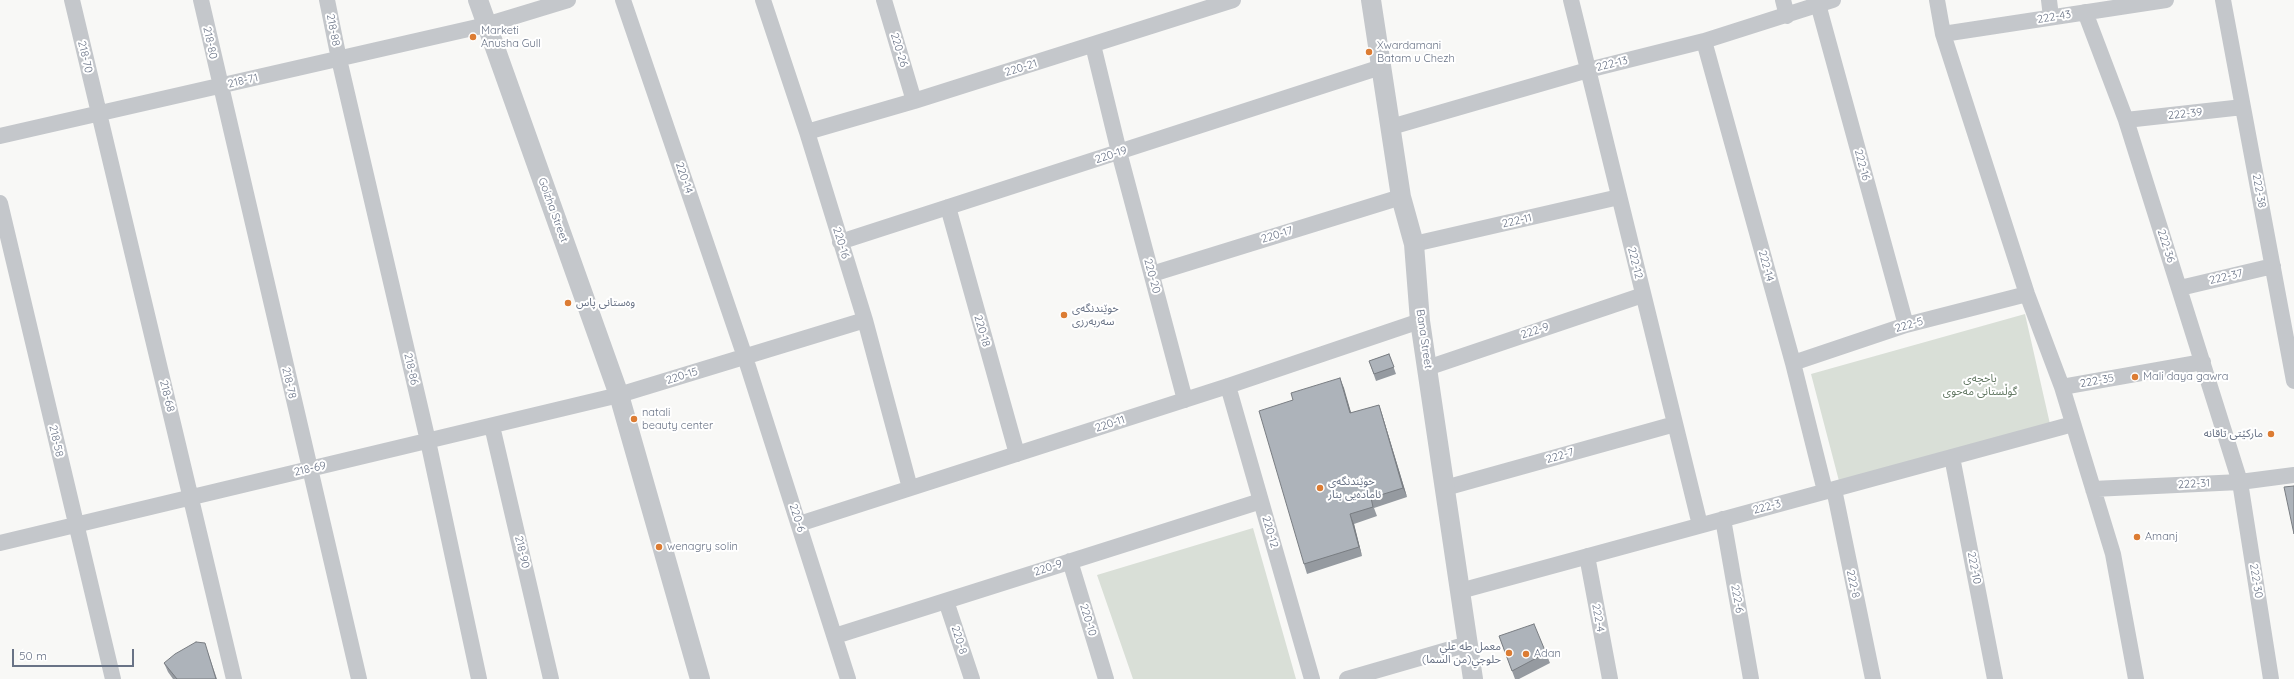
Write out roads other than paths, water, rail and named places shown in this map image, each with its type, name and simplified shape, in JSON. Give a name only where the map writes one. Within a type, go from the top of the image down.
[{"type":"street","name":"218-70","points":[[72,0],[98,114]]},
{"type":"street","name":"218-80","points":[[201,0],[220,86]]},
{"type":"street","name":"218-88","points":[[327,0],[338,59]]},
{"type":"street","name":"Goizha Street","points":[[478,0],[619,395],[700,679]]},
{"type":"street","name":"218-71","points":[[0,136],[486,25],[568,0]]},
{"type":"street","name":"220-14","points":[[623,0],[745,357]]},
{"type":"street","name":"220-16","points":[[763,0],[807,132],[864,320],[910,488]]},
{"type":"street","name":"220-26","points":[[884,0],[914,101]]},
{"type":"street","name":"220-21","points":[[807,132],[914,101],[1233,0]]},
{"type":"street","name":"Bana Street","points":[[1371,0],[1401,196],[1414,244],[1420,321],[1473,679]]},
{"type":"street","name":"222-12","points":[[1571,0],[1700,525]]},
{"type":"street","points":[[1783,0],[1787,16]]},
{"type":"street","points":[[1937,0],[1943,34],[2027,294],[2062,387],[2113,554],[2136,679]]},
{"type":"street","points":[[2049,0],[2050,17]]},
{"type":"street","name":"222-43","points":[[1943,34],[2166,0]]},
{"type":"street","name":"222-38","points":[[2223,0],[2294,381]]},
{"type":"street","name":"222-13","points":[[1391,127],[1588,70],[1704,41],[1787,16],[1826,2]]},
{"type":"street","name":"222-16","points":[[1826,2],[1906,325]]},
{"type":"street","name":"222-36","points":[[2085,12],[2126,120],[2204,362],[2240,482]]},
{"type":"street","name":"222-14","points":[[1704,41],[1829,490]]},
{"type":"street","name":"220-20","points":[[1093,45],[1119,152],[1185,400]]},
{"type":"street","name":"218-86","points":[[338,59],[428,441],[480,679]]},
{"type":"street","name":"220-19","points":[[840,242],[1381,67]]},
{"type":"street","name":"218-78","points":[[220,86],[359,679]]},
{"type":"street","name":"222-39","points":[[2126,120],[2243,107]]},
{"type":"street","name":"218-68","points":[[98,114],[192,497],[234,679]]},
{"type":"street","name":"220-17","points":[[1152,274],[1401,196]]},
{"type":"street","name":"222-11","points":[[1414,244],[1619,197]]},
{"type":"street","name":"218-58","points":[[0,203],[113,679]]},
{"type":"street","name":"220-18","points":[[948,207],[1017,454]]},
{"type":"street","name":"222-37","points":[[2180,288],[2273,266]]},
{"type":"street","name":"222-5","points":[[1793,364],[1906,325],[2027,294]]},
{"type":"street","name":"222-9","points":[[1427,368],[1643,295]]},
{"type":"street","name":"220-15","points":[[619,395],[864,320]]},
{"type":"street","name":"220-11","points":[[799,524],[1228,386],[1420,321]]},
{"type":"street","name":"220-6","points":[[745,357],[848,679]]},
{"type":"street","name":"222-35","points":[[2062,387],[2204,362]]},
{"type":"street","name":"220-12","points":[[1228,386],[1312,679]]},
{"type":"street","name":"218-69","points":[[0,543],[619,395]]},
{"type":"street","name":"222-7","points":[[1445,488],[1675,424]]},
{"type":"street","name":"222-3","points":[[1460,591],[2073,424]]},
{"type":"street","name":"218-90","points":[[492,426],[552,679]]},
{"type":"street","name":"222-10","points":[[1952,457],[1995,679]]},
{"type":"street","name":"222-31","points":[[2093,489],[2240,482],[2294,475]]},
{"type":"street","name":"222-30","points":[[2240,482],[2271,679]]},
{"type":"street","name":"222-8","points":[[1829,490],[1873,679]]},
{"type":"street","name":"220-9","points":[[835,636],[1261,501]]},
{"type":"street","name":"222-6","points":[[1723,519],[1751,679]]},
{"type":"street","name":"222-4","points":[[1587,556],[1610,679]]},
{"type":"street","name":"220-10","points":[[1070,561],[1106,679]]},
{"type":"street","name":"220-8","points":[[946,601],[972,679]]},
{"type":"street","points":[[1347,679],[1468,644]]},
{"type":"place","name":"Marketi Anusha Gull","points":[[473,37]]},
{"type":"place","name":"Xwardamani Batam u Chezh","points":[[1369,52]]},
{"type":"place","name":"وەستانی پاس","points":[[568,303]]},
{"type":"place","name":"خوێندنگەی سەربەرزی","points":[[1064,315]]},
{"type":"place","name":"Mali daya gawra","points":[[2135,377]]},
{"type":"place","name":"natali beauty center","points":[[634,419]]},
{"type":"place","name":"مارکێتی تاقانە","points":[[2271,434]]},
{"type":"place","name":"خوێندنگەی ئامادەیی بنار","points":[[1320,488]]},
{"type":"place","name":"Amanj","points":[[2137,537]]},
{"type":"place","name":"wenagry solin","points":[[659,547]]},
{"type":"place","name":"معمل طه علي حلوجي(من السما)","points":[[1509,653]]},
{"type":"place","name":"Adan","points":[[1526,654]]},
{"type":"park label","name":"باخچەی گوڵستانی مەحوی","points":[[1980,385]]}]
